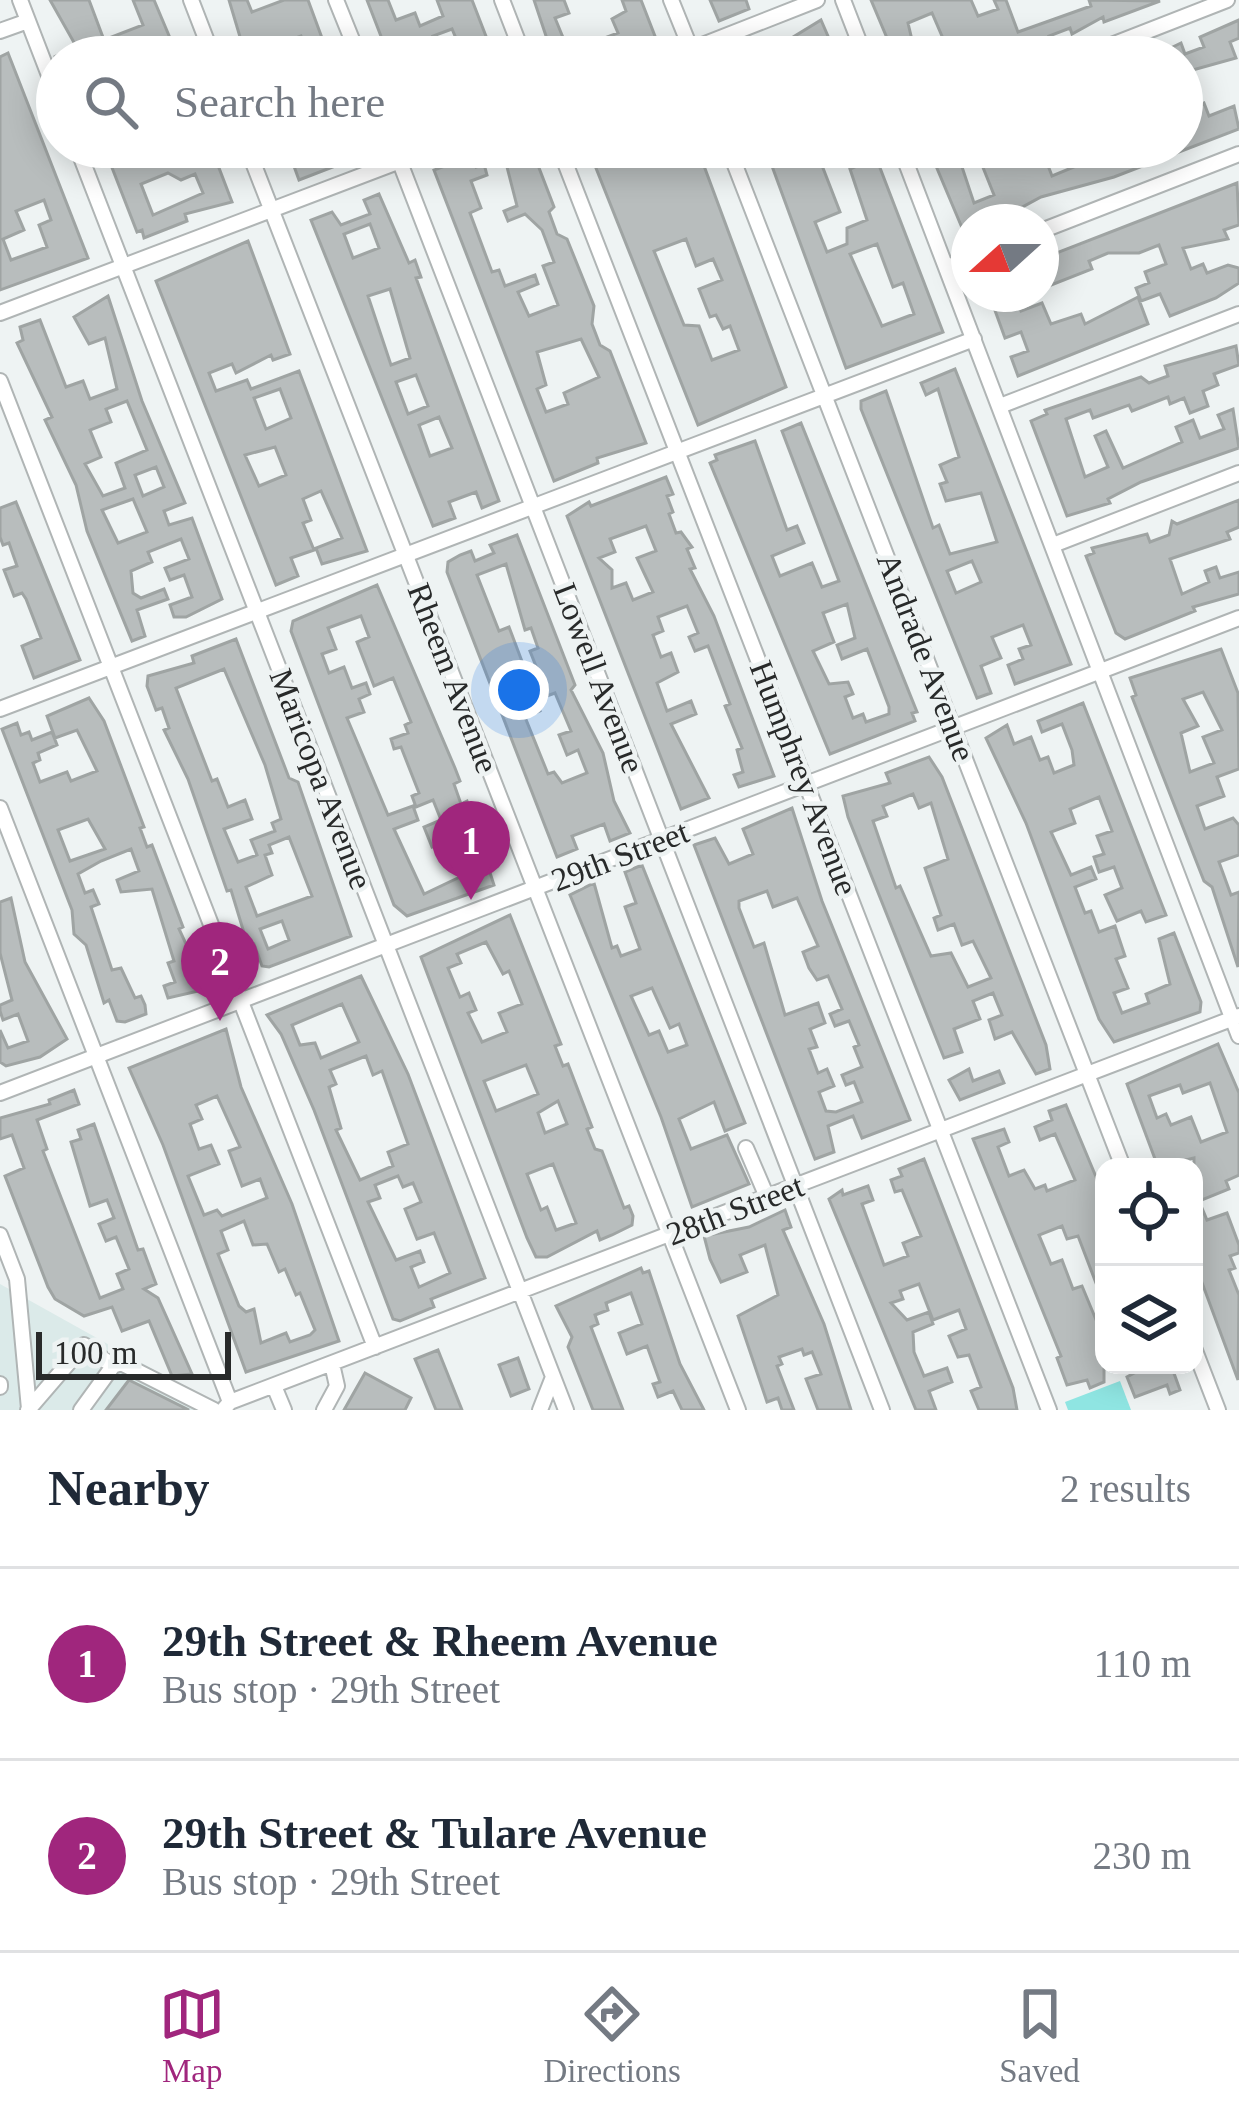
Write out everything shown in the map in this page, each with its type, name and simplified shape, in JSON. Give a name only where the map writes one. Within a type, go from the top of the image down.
[{"type":"street","points":[[20,0],[36,42]]},
{"type":"street","points":[[191,0],[205,36]]},
{"type":"street","points":[[336,0],[351,36]]},
{"type":"street","points":[[502,0],[516,36]]},
{"type":"street","points":[[671,0],[685,36]]},
{"type":"street","points":[[732,36],[817,0]]},
{"type":"street","points":[[843,0],[857,36]]},
{"type":"street","points":[[1135,36],[1227,0]]},
{"type":"street","points":[[0,30],[28,21]]},
{"type":"street","points":[[1059,224],[1239,154]]},
{"type":"street","name":"Maricopa Avenue","points":[[84,168],[566,1410]]},
{"type":"street","name":"Rheem Avenue","points":[[255,168],[738,1410]]},
{"type":"street","points":[[0,313],[271,210],[366,168]]},
{"type":"street","name":"Lowell Avenue","points":[[402,168],[883,1410]]},
{"type":"street","name":"Humphrey Avenue","points":[[567,168],[1049,1410]]},
{"type":"street","name":"Andrade Avenue","points":[[736,168],[1120,1158]]},
{"type":"street","points":[[908,168],[1236,1017],[1239,1036]]},
{"type":"street","points":[[947,267],[951,266]]},
{"type":"street","points":[[1000,406],[1239,314]]},
{"type":"street","points":[[0,709],[974,339]]},
{"type":"street","points":[[0,381],[375,1347]]},
{"type":"street","points":[[1053,544],[1239,473]]},
{"type":"street","name":"29th Street","points":[[0,1094],[1239,618]]},
{"type":"street","points":[[0,808],[5,838],[97,1057],[222,1408]]},
{"type":"street","name":"28th Street","points":[[222,1408],[1236,1017]]},
{"type":"street","points":[[746,1148],[767,1197]]},
{"type":"street","points":[[0,1238],[17,1279],[29,1410]]},
{"type":"street","points":[[29,1410],[84,1345],[117,1365],[222,1408]]},
{"type":"street","points":[[324,1410],[337,1386],[332,1364]]},
{"type":"street","points":[[81,1410],[117,1365]]},
{"type":"street","points":[[1203,1371],[1218,1410]]},
{"type":"street","points":[[541,1410],[553,1377]]},
{"type":"street","points":[[274,1386],[284,1410]]},
{"type":"shaded area","points":[[0,1284],[226,1410],[0,1410]]},
{"type":"shaded area","points":[[1120,1381],[1131,1410],[1068,1410],[1065,1402]]},
{"type":"building","points":[[50,0],[89,0],[102,36],[70,36]]},
{"type":"building","points":[[133,0],[154,0],[169,36],[114,36],[143,25]]},
{"type":"building","points":[[229,0],[247,0],[252,12],[284,0],[308,0],[321,36],[301,36],[240,36]]},
{"type":"building","points":[[367,0],[388,0],[396,20],[415,13],[420,26],[443,16],[437,0],[472,0],[486,36],[455,36],[452,29],[433,36],[381,36]]},
{"type":"building","points":[[534,0],[564,0],[569,13],[555,18],[562,36],[546,36]]},
{"type":"building","points":[[622,0],[641,0],[655,36],[610,36],[618,33],[612,19],[626,11]]},
{"type":"building","points":[[710,0],[746,0],[749,9],[719,21]]},
{"type":"building","points":[[871,0],[971,0],[978,16],[998,9],[994,0],[1006,0],[1018,32],[1091,6],[1089,0],[1160,1],[1104,22],[1103,17],[1072,34],[1070,28],[1049,36],[942,36],[932,13],[908,23],[911,36],[886,36]]},
{"type":"building","points":[[821,20],[828,36],[795,36]]},
{"type":"building","points":[[1239,20],[1239,38],[1230,42],[1236,58],[1203,67],[1202,36]]},
{"type":"building","points":[[8,53],[36,125],[36,168],[53,168],[88,258],[0,290],[0,57]],"holes":[[[44,200],[51,220],[39,225],[47,247],[11,260],[3,239],[24,230],[16,211]]]},
{"type":"building","points":[[1203,103],[1209,116],[1234,106],[1239,129],[1203,143]]},
{"type":"building","points":[[112,168],[219,168],[232,202],[185,214],[187,221],[144,238],[142,230],[137,232]],"holes":[[[168,173],[181,180],[195,174],[203,193],[153,215],[141,184]]]},
{"type":"building","points":[[295,168],[330,168],[299,180]]},
{"type":"building","points":[[485,168],[487,175],[471,181],[481,208],[470,213],[492,272],[499,270],[505,286],[535,275],[538,284],[518,292],[529,316],[558,305],[543,266],[554,262],[542,230],[525,214],[508,221],[504,211],[517,206],[507,168],[539,168],[554,207],[549,212],[557,234],[567,239],[594,306],[592,324],[600,345],[610,351],[646,443],[597,458],[598,463],[554,481],[434,170]],"holes":[[[581,339],[599,377],[564,393],[568,404],[546,412],[537,389],[546,385],[537,352]]]},
{"type":"building","points":[[596,168],[705,168],[786,387],[698,425]],"holes":[[[686,239],[696,266],[713,259],[722,280],[699,289],[710,317],[716,315],[723,329],[730,326],[739,350],[712,360],[699,326],[684,325],[654,251]]]},
{"type":"building","points":[[773,168],[823,168],[840,212],[815,222],[827,252],[847,244],[847,228],[867,220],[850,169],[880,168],[943,332],[846,368]],"holes":[[[877,244],[893,287],[903,283],[914,314],[882,326],[850,254]]]},
{"type":"building","points":[[937,168],[962,168],[974,203],[994,195],[983,168],[1049,168],[1052,176],[1072,168],[1137,168],[1028,204],[952,204]]},
{"type":"building","points":[[1237,183],[1239,225],[1224,230],[1228,239],[1183,248],[1191,269],[1203,264],[1207,273],[1228,265],[1239,268],[1239,283],[1216,298],[1170,316],[1160,294],[1141,301],[1136,288],[1149,283],[1145,272],[1166,264],[1159,245],[1139,253],[1108,253],[1089,261],[1092,269],[1059,282],[1059,252]]},
{"type":"building","points":[[379,194],[409,263],[415,260],[421,277],[416,278],[499,501],[482,508],[476,492],[449,502],[455,518],[433,526],[311,220],[332,212],[341,225],[370,214],[364,200]],"holes":[[[370,224],[379,248],[353,258],[344,234]],[[390,289],[410,358],[391,365],[368,296]],[[416,375],[428,406],[408,414],[396,382]],[[439,417],[452,448],[430,456],[419,425]]]},
{"type":"building","points":[[248,241],[290,354],[273,360],[271,355],[236,373],[232,364],[209,373],[216,391],[247,380],[251,389],[299,371],[367,551],[322,564],[316,548],[342,538],[321,491],[303,499],[311,520],[303,523],[314,550],[291,558],[298,576],[276,585],[156,281]],"holes":[[[280,389],[291,418],[266,429],[254,398]],[[275,447],[286,475],[259,486],[245,455]]]},
{"type":"building","points":[[108,296],[142,401],[185,503],[164,511],[169,525],[192,518],[222,599],[186,617],[174,617],[170,605],[192,597],[184,575],[170,580],[165,568],[189,559],[181,539],[148,552],[152,562],[131,571],[133,593],[141,598],[164,589],[168,599],[137,610],[145,636],[132,641],[87,531],[76,485],[45,420],[52,417],[17,343],[23,340],[20,327],[40,320],[66,387],[83,381],[90,399],[117,389],[105,338],[89,344],[74,317]],"holes":[[[127,401],[147,450],[116,463],[125,488],[103,496],[85,464],[101,457],[90,430],[111,422],[106,409]],[[156,467],[164,487],[143,496],[135,475]],[[133,499],[147,532],[118,543],[102,510]]]},
{"type":"building","points":[[1138,297],[1148,324],[1018,376],[1011,357],[1028,351],[1021,332],[1005,338],[996,312],[1046,312],[1051,324],[1081,314],[1085,324]]},
{"type":"building","points":[[1236,346],[1239,365],[1214,374],[1218,385],[1203,391],[1208,406],[1190,413],[1184,398],[1170,404],[1168,397],[1132,411],[1129,405],[1093,418],[1090,410],[1066,419],[1085,477],[1108,467],[1095,436],[1106,431],[1123,468],[1182,442],[1176,427],[1193,420],[1200,438],[1224,429],[1218,415],[1233,409],[1239,448],[1141,482],[1108,499],[1110,503],[1067,516],[1031,421],[1047,414],[1045,410],[1141,377],[1149,383],[1168,376],[1165,366]]},
{"type":"building","points":[[955,369],[1071,664],[1015,684],[1008,665],[1023,659],[1019,649],[1031,645],[1023,625],[992,637],[1001,658],[981,666],[991,693],[977,698],[861,409],[861,401],[886,391],[933,528],[939,525],[950,554],[997,542],[981,493],[946,501],[940,484],[947,482],[940,465],[959,457],[938,389],[926,395],[921,383]],"holes":[[[972,561],[981,582],[956,593],[947,571]]]},
{"type":"building","points":[[801,423],[917,712],[912,713],[915,721],[830,754],[710,463],[717,460],[715,455],[755,441],[787,530],[797,526],[804,543],[772,556],[780,576],[812,563],[822,587],[839,581],[782,431]],"holes":[[[847,604],[855,638],[837,645],[842,659],[867,649],[889,707],[889,714],[866,722],[863,714],[853,718],[845,697],[853,694],[848,682],[829,684],[813,651],[834,642],[823,613]]]},
{"type":"building","points":[[666,477],[673,494],[667,496],[673,512],[669,514],[676,533],[681,532],[692,547],[687,549],[695,568],[690,569],[714,616],[774,776],[739,787],[734,775],[743,772],[737,750],[742,748],[725,706],[730,704],[708,646],[695,651],[689,637],[698,633],[687,606],[658,617],[663,631],[653,635],[661,657],[671,653],[678,672],[657,683],[667,711],[691,701],[696,714],[671,724],[709,798],[681,809],[567,516],[589,502],[591,506]],"holes":[[[646,526],[656,551],[637,558],[653,592],[633,600],[626,583],[612,588],[612,570],[599,558],[615,552],[610,539]]]},
{"type":"building","points":[[1239,500],[1239,527],[1227,532],[1230,539],[1170,559],[1182,594],[1209,582],[1205,571],[1216,567],[1220,578],[1239,572],[1239,594],[1193,607],[1195,611],[1125,639],[1116,633],[1086,556],[1094,553],[1092,548],[1147,534],[1150,542],[1169,535],[1172,521],[1177,524]]},
{"type":"building","points":[[16,502],[80,660],[34,678],[22,646],[41,638],[26,599],[22,593],[14,596],[4,570],[17,566],[9,543],[3,545],[0,537],[0,508]]},
{"type":"building","points":[[517,535],[575,685],[571,690],[603,753],[614,801],[630,833],[610,841],[604,824],[572,836],[577,849],[557,857],[447,572],[448,562],[460,555],[471,551],[475,561],[494,553],[490,545]],"holes":[[[506,564],[525,630],[531,628],[538,648],[530,651],[541,679],[516,689],[509,669],[523,664],[509,627],[499,631],[477,575]],[[555,693],[571,731],[559,735],[567,755],[578,750],[587,773],[562,783],[554,772],[548,774],[525,717],[540,711],[536,700]]]},
{"type":"building","points":[[377,585],[455,768],[460,781],[454,784],[461,804],[467,801],[494,885],[407,916],[394,905],[291,631],[293,621]],"holes":[[[361,616],[369,637],[357,642],[374,686],[393,678],[411,722],[405,725],[408,733],[391,739],[394,749],[401,747],[419,793],[412,796],[416,807],[433,800],[441,820],[424,827],[432,847],[458,837],[466,859],[459,862],[464,875],[424,894],[394,829],[418,820],[413,806],[388,815],[347,718],[364,712],[359,699],[370,694],[366,683],[352,688],[344,667],[329,673],[322,654],[336,649],[328,628]]]},
{"type":"building","points":[[236,639],[289,778],[298,782],[351,936],[269,967],[262,966],[254,944],[248,946],[188,779],[164,730],[169,728],[162,708],[156,710],[147,686],[148,676],[194,663],[192,656]],"holes":[[[224,669],[265,765],[281,819],[272,823],[275,831],[251,840],[257,855],[238,862],[224,829],[252,819],[245,800],[228,807],[217,779],[212,781],[176,688]],[[289,837],[312,896],[257,916],[246,887],[272,875],[265,855],[272,853],[269,845]],[[282,921],[289,940],[268,949],[260,929]]]},
{"type":"building","points":[[1221,649],[1238,693],[1239,769],[1217,777],[1224,796],[1197,806],[1205,829],[1233,818],[1239,825],[1239,855],[1219,862],[1231,895],[1239,892],[1238,967],[1212,887],[1204,881],[1132,697],[1136,695],[1130,678]],"holes":[[[1203,692],[1222,730],[1203,737],[1214,763],[1190,772],[1181,733],[1198,726],[1183,699]]]},
{"type":"building","points":[[89,698],[104,721],[144,827],[140,828],[147,847],[152,845],[183,927],[179,929],[207,989],[168,998],[164,986],[175,982],[168,963],[174,961],[152,889],[121,892],[117,880],[139,871],[131,849],[78,874],[85,893],[93,890],[99,904],[91,907],[112,970],[121,968],[135,998],[141,996],[146,1014],[117,1021],[109,1000],[104,1003],[86,945],[74,934],[72,910],[2,729],[17,723],[21,735],[29,732],[32,740],[52,732],[57,745],[38,753],[40,760],[33,763],[40,782],[67,772],[71,781],[97,771],[77,730],[55,738],[47,716]],"holes":[[[88,819],[105,849],[70,861],[58,830]]]},
{"type":"building","points":[[1083,703],[1166,915],[1146,922],[1141,911],[1117,921],[1105,895],[1122,888],[1114,867],[1099,872],[1094,857],[1104,854],[1097,836],[1112,831],[1099,797],[1070,809],[1075,823],[1051,832],[1071,875],[1091,867],[1096,879],[1075,887],[1085,913],[1091,911],[1099,932],[1115,926],[1125,956],[1116,959],[1128,988],[1114,993],[1122,1013],[1149,1003],[1146,994],[1170,984],[1159,939],[1174,933],[1201,1002],[1200,1012],[1114,1042],[1099,1019],[1026,823],[986,738],[1007,725],[1014,744],[1031,737],[1040,760],[1048,757],[1054,773],[1074,765],[1072,750],[1062,724],[1042,732],[1038,721]]},
{"type":"building","points":[[929,757],[942,777],[1046,1045],[1050,1069],[1036,1074],[1012,1032],[995,1039],[989,1020],[1002,1015],[993,993],[973,1001],[980,1019],[954,1029],[962,1052],[944,1058],[843,796],[890,783],[886,773]],"holes":[[[913,794],[919,808],[931,803],[948,859],[925,868],[941,915],[934,918],[938,930],[954,924],[962,945],[973,941],[991,978],[968,987],[951,953],[931,956],[900,886],[896,888],[873,821],[887,816],[883,806]]]},
{"type":"building","points":[[792,808],[822,901],[910,1120],[862,1138],[853,1116],[828,1126],[834,1152],[815,1159],[694,845],[715,838],[729,864],[753,854],[743,829]],"holes":[[[767,891],[773,907],[797,898],[818,946],[803,952],[809,968],[817,980],[828,976],[842,1009],[830,1014],[835,1026],[849,1021],[859,1045],[854,1047],[862,1067],[842,1075],[846,1085],[854,1082],[862,1102],[836,1112],[826,1111],[819,1092],[834,1086],[827,1069],[818,1073],[809,1049],[817,1047],[810,1029],[825,1023],[818,1003],[785,1015],[764,943],[754,947],[739,901]]]},
{"type":"building","points":[[642,865],[745,1123],[725,1131],[714,1102],[679,1119],[691,1149],[727,1135],[749,1184],[692,1207],[661,1117],[570,895],[594,883],[612,948],[617,946],[621,956],[640,949],[625,907],[636,903],[625,872]],"holes":[[[652,988],[670,1028],[679,1024],[687,1045],[668,1052],[659,1031],[649,1035],[631,996]]]},
{"type":"building","points":[[11,898],[25,962],[67,1039],[40,1057],[6,1066],[0,1062],[0,1030],[8,1048],[28,1041],[18,1014],[3,1020],[0,1011],[0,1005],[12,1000],[0,953],[0,902]]},
{"type":"building","points":[[510,915],[561,1044],[555,1046],[563,1066],[568,1064],[592,1127],[587,1129],[595,1149],[602,1151],[624,1208],[629,1206],[632,1225],[600,1240],[597,1231],[547,1257],[536,1257],[421,957]],"holes":[[[486,942],[503,974],[509,971],[522,1004],[499,1013],[507,1032],[482,1042],[468,1013],[476,1010],[469,993],[460,997],[448,968],[461,963],[457,954]],[[526,1065],[538,1094],[496,1111],[484,1081]],[[558,1101],[567,1124],[545,1133],[538,1113]],[[553,1164],[576,1223],[556,1230],[547,1207],[541,1210],[527,1174]]]},
{"type":"building","points":[[361,976],[408,1074],[485,1278],[431,1299],[434,1307],[400,1321],[393,1319],[314,1110],[281,1034],[267,1015]],"holes":[[[342,1004],[359,1042],[321,1058],[315,1043],[300,1045],[292,1025]],[[366,1056],[373,1075],[382,1071],[408,1144],[388,1152],[393,1166],[360,1180],[336,1130],[341,1128],[329,1087],[336,1084],[330,1070]],[[398,1176],[403,1187],[413,1183],[421,1202],[405,1209],[417,1239],[434,1233],[450,1273],[419,1287],[411,1267],[424,1262],[420,1251],[396,1260],[368,1202],[380,1198],[375,1185]]]},
{"type":"building","points":[[226,1029],[241,1087],[292,1204],[339,1341],[246,1372],[163,1145],[129,1068]],"holes":[[[217,1096],[240,1147],[229,1151],[242,1186],[260,1179],[267,1198],[222,1216],[217,1210],[204,1215],[188,1176],[219,1164],[211,1145],[199,1149],[190,1124],[202,1119],[196,1105]],[[244,1221],[253,1245],[267,1244],[279,1272],[285,1269],[296,1295],[300,1293],[315,1330],[310,1335],[290,1342],[286,1333],[261,1343],[254,1309],[246,1312],[239,1306],[218,1254],[228,1250],[221,1231]]]},
{"type":"building","points":[[1218,1044],[1239,1093],[1239,1175],[1226,1181],[1229,1189],[1203,1199],[1203,1158],[1155,1158],[1127,1084]],"holes":[[[1210,1083],[1227,1132],[1201,1142],[1191,1117],[1171,1125],[1166,1114],[1157,1118],[1149,1096],[1180,1085],[1183,1093]]]},
{"type":"building","points":[[969,1069],[973,1081],[999,1071],[1004,1083],[960,1100],[949,1080]]},
{"type":"building","points":[[74,1090],[79,1104],[37,1120],[47,1149],[43,1151],[100,1298],[123,1289],[117,1274],[129,1269],[116,1237],[106,1241],[99,1224],[114,1218],[107,1200],[90,1206],[71,1142],[81,1139],[78,1130],[94,1124],[138,1250],[143,1249],[156,1284],[144,1289],[158,1298],[192,1374],[172,1376],[149,1321],[122,1331],[112,1307],[84,1316],[55,1299],[48,1287],[5,1176],[24,1168],[12,1135],[0,1139],[0,1118],[50,1104],[49,1100]]},
{"type":"building","points":[[1066,1105],[1095,1174],[1095,1280],[1078,1236],[1067,1239],[1062,1226],[1039,1235],[1051,1264],[1062,1260],[1073,1289],[1082,1286],[1095,1317],[1095,1374],[1104,1374],[1104,1382],[1090,1388],[1087,1380],[1067,1385],[1057,1358],[1061,1356],[973,1139],[1004,1129],[1009,1142],[998,1147],[1009,1176],[1024,1170],[1035,1189],[1045,1185],[1047,1191],[1075,1180],[1055,1134],[1040,1140],[1035,1127],[1052,1120],[1049,1111]]},
{"type":"building","points":[[924,1159],[1013,1388],[1017,1410],[979,1410],[971,1391],[981,1387],[969,1355],[958,1357],[949,1336],[966,1329],[959,1310],[933,1320],[919,1284],[900,1291],[903,1299],[891,1303],[907,1320],[929,1312],[933,1324],[913,1332],[914,1352],[924,1376],[947,1368],[952,1382],[929,1391],[936,1410],[916,1410],[829,1199],[842,1190],[843,1195],[868,1186],[873,1200],[862,1204],[884,1265],[908,1256],[903,1243],[921,1236],[902,1190],[895,1192],[891,1180],[902,1176],[899,1169]]},
{"type":"building","points":[[785,1210],[791,1227],[783,1230],[824,1324],[851,1410],[818,1410],[806,1379],[821,1374],[812,1352],[804,1355],[802,1349],[779,1357],[782,1364],[777,1366],[794,1410],[782,1410],[778,1398],[767,1402],[738,1316],[778,1295],[765,1245],[740,1255],[747,1272],[721,1282],[710,1259],[704,1236],[749,1227]]},
{"type":"building","points":[[1203,1210],[1207,1220],[1227,1213],[1239,1245],[1239,1253],[1230,1256],[1235,1268],[1229,1270],[1239,1295],[1238,1380],[1203,1285]]},
{"type":"building","points":[[641,1268],[643,1273],[649,1271],[680,1364],[704,1410],[682,1410],[673,1391],[658,1397],[653,1384],[660,1382],[647,1346],[627,1354],[619,1333],[642,1324],[631,1293],[606,1303],[608,1310],[595,1315],[598,1324],[591,1327],[623,1410],[593,1410],[568,1347],[572,1337],[556,1306]]},
{"type":"building","points":[[438,1350],[462,1410],[436,1410],[415,1359]]},
{"type":"building","points":[[518,1358],[529,1389],[511,1396],[499,1365]]},
{"type":"building","points":[[365,1373],[411,1398],[405,1410],[344,1410]]},
{"type":"building","points":[[1174,1374],[1180,1390],[1170,1394],[1167,1385],[1135,1397],[1127,1377]]},
{"type":"building","points":[[129,1380],[189,1410],[106,1410]]},
{"type":"place","name":"29th Street & Rheem Avenue","points":[[471,900]]},
{"type":"place","name":"29th Street & Tulare Avenue","points":[[220,1021]]}]
